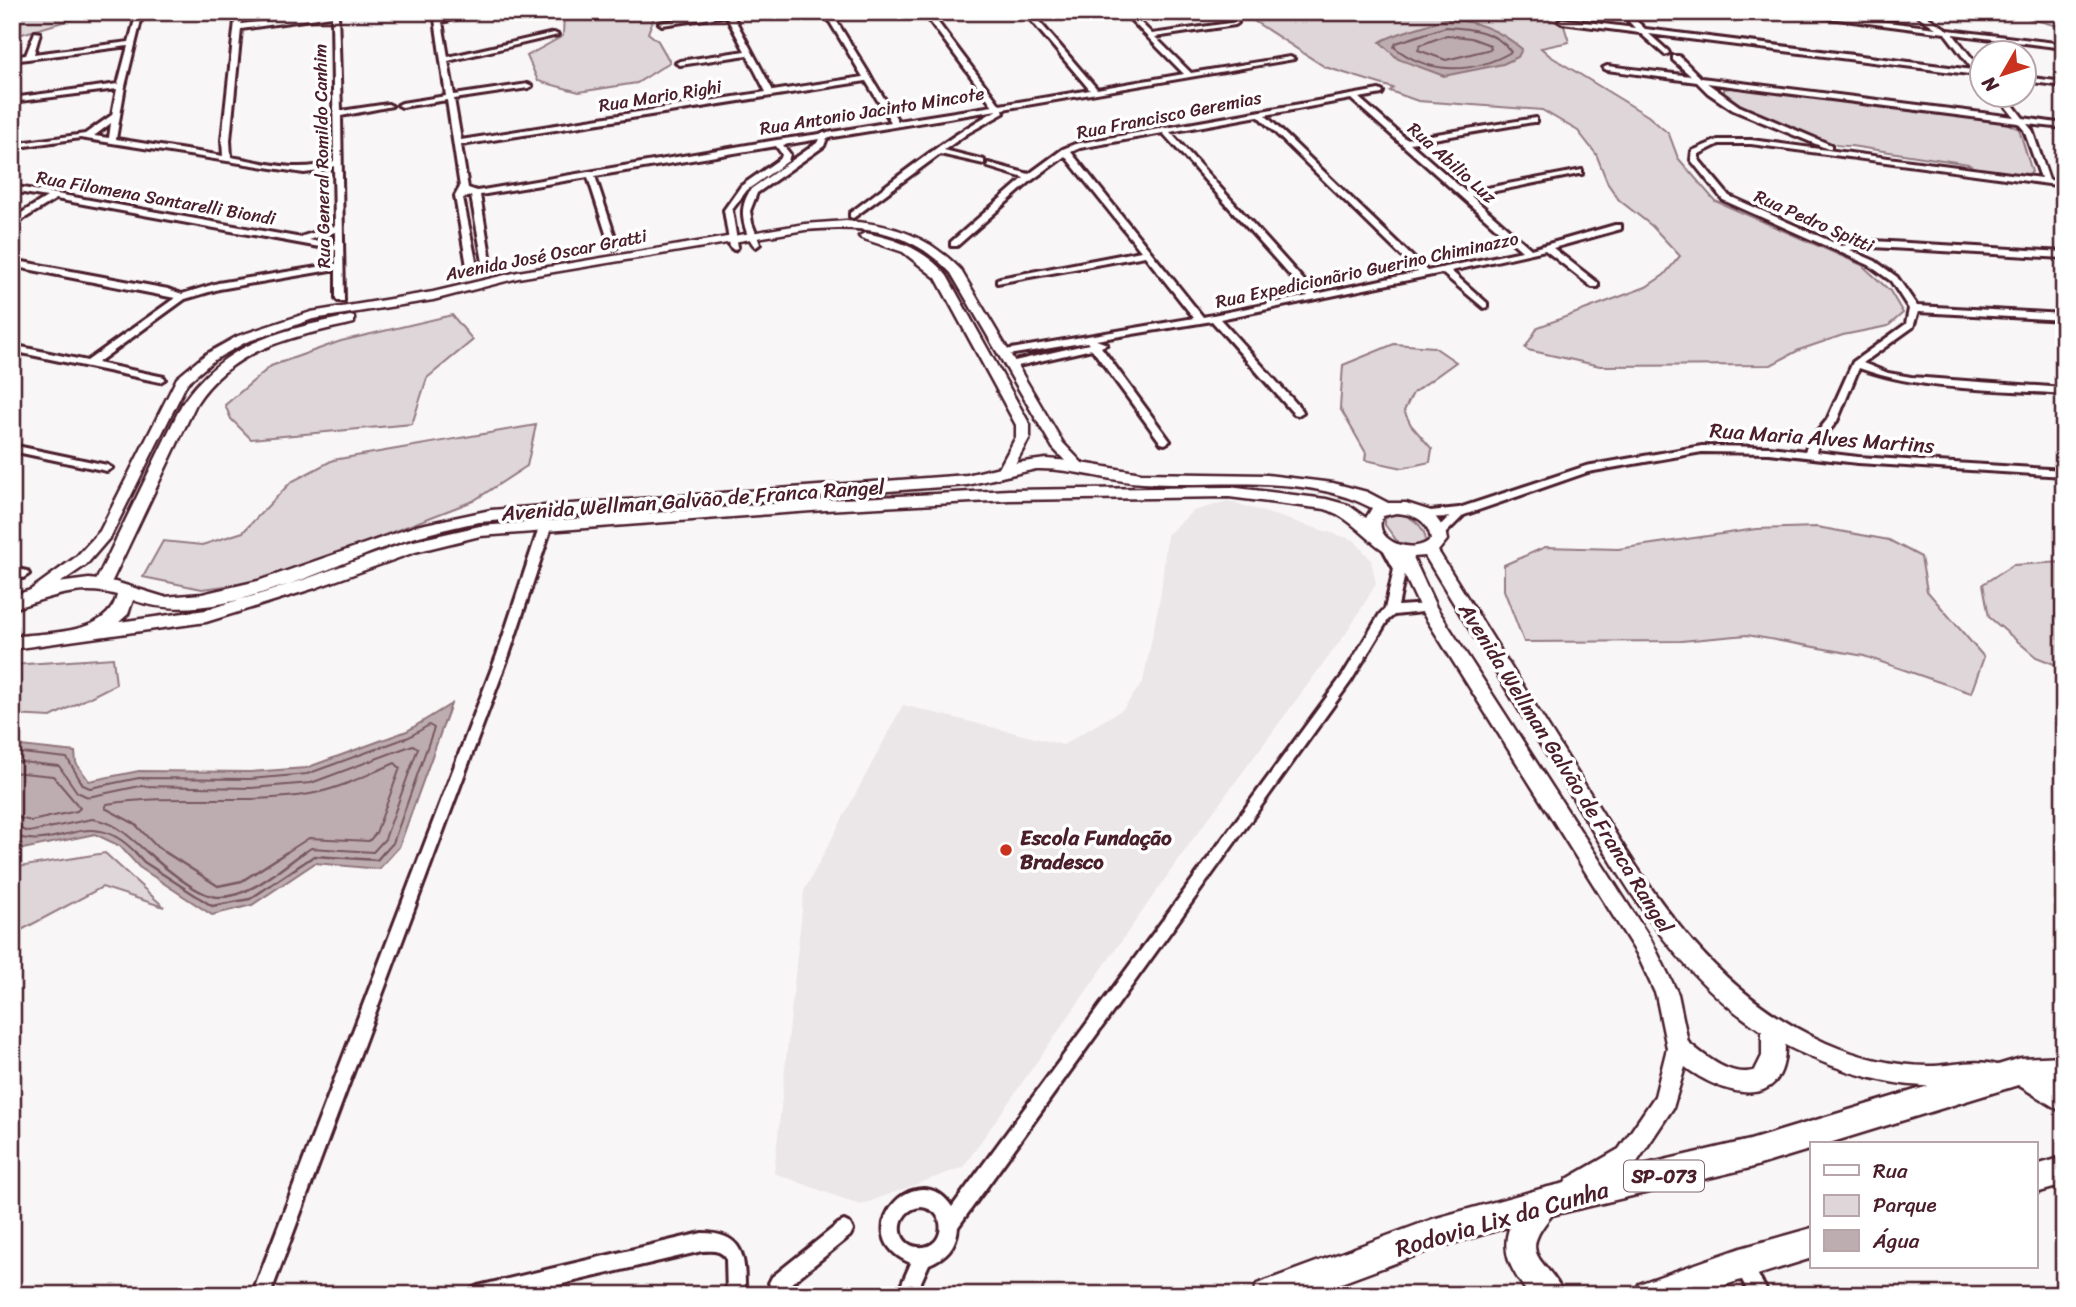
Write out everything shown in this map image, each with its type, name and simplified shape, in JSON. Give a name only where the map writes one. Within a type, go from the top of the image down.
[{"type":"main road","name":"Avenida Wellman Galvão de Franca Rangel","points":[[12,603],[67,585],[102,585],[166,603],[209,599],[306,571],[409,533],[441,524],[503,513],[967,480],[1032,465],[1077,465],[1115,475],[1143,478],[1258,480],[1310,485],[1359,496],[1384,508],[1405,507],[1424,514],[1434,541],[1656,915],[1680,947],[1714,982],[1773,1027],[1842,1060],[1890,1073],[1940,1076],[2021,1071]]},
{"type":"main road","points":[[1074,495],[1085,482],[1077,465]]},
{"type":"main road","points":[[1004,472],[1002,483],[1009,495]]},
{"type":"main road","name":"Avenida Wellman Galvão de Franca Rangel","points":[[12,643],[206,616],[446,538],[499,528],[628,522],[825,505],[1009,495],[1200,491],[1275,496],[1342,509],[1396,550],[1428,608],[1644,947],[1667,994],[1678,1048],[1665,1100],[1628,1157],[1544,1202]]},
{"type":"main road","points":[[1372,530],[1372,517],[1384,508]]},
{"type":"main road","points":[[1396,550],[1434,541]]},
{"type":"main road","points":[[95,633],[122,610],[125,592]]},
{"type":"main road","points":[[12,610],[33,594]]},
{"type":"main road","points":[[1678,1048],[1714,1074],[1731,1081],[1749,1083],[1762,1077],[1770,1068],[1774,1056],[1773,1027]]},
{"type":"main road","name":"Rodovia Lix da Cunha","points":[[1268,1295],[1433,1234],[1544,1202],[1750,1154],[2021,1071],[2064,1069]]},
{"type":"main road","points":[[2021,1071],[2064,1100]]},
{"type":"main road","points":[[2038,1178],[2064,1171]]},
{"type":"main road","points":[[1544,1202],[1528,1219],[1521,1231],[1518,1246],[1524,1266],[1549,1295]]},
{"type":"main road","points":[[1650,1295],[1741,1263],[1810,1244]]},
{"type":"street","points":[[112,141],[130,44],[140,12]]},
{"type":"street","points":[[227,159],[226,140],[239,12]]},
{"type":"street","points":[[464,187],[475,194],[487,262],[480,269],[471,266],[459,196],[464,187],[437,16],[479,12]]},
{"type":"street","points":[[827,12],[895,123]]},
{"type":"street","points":[[853,215],[965,131],[999,114],[999,107],[926,12]]},
{"type":"street","points":[[1027,12],[1094,90]]},
{"type":"street","points":[[1126,12],[1188,74]]},
{"type":"street","points":[[1623,12],[1665,53]]},
{"type":"street","points":[[1786,12],[2064,46]]},
{"type":"street","points":[[1915,12],[1947,32],[1968,58]]},
{"type":"street","points":[[237,27],[335,13]]},
{"type":"street","name":"Rua General Romildo Canhim","points":[[335,13],[339,114],[338,266],[341,299]]},
{"type":"street","points":[[662,23],[728,13],[771,94]]},
{"type":"street","points":[[1562,21],[1968,72]]},
{"type":"street","points":[[1150,36],[1235,23]]},
{"type":"street","points":[[29,57],[37,33]]},
{"type":"street","points":[[443,60],[554,35]]},
{"type":"street","points":[[12,59],[130,44]]},
{"type":"street","points":[[680,64],[749,53]]},
{"type":"street","points":[[1676,58],[1736,108],[1840,154]]},
{"type":"street","name":"Rua Antonio Jacinto Mincote","points":[[459,196],[1290,59]]},
{"type":"street","points":[[1607,68],[2064,127]]},
{"type":"street","name":"Rua Mario Righi","points":[[457,143],[867,79]]},
{"type":"street","points":[[2038,81],[2064,84]]},
{"type":"street","points":[[12,100],[121,86]]},
{"type":"street","points":[[402,104],[527,86]]},
{"type":"street","name":"Rua Francisco Geremias","points":[[954,244],[1066,151],[1093,142],[1379,92]]},
{"type":"street","name":"Rua Abilio Luz","points":[[1353,97],[1529,252]]},
{"type":"street","points":[[339,114],[388,106]]},
{"type":"street","points":[[2011,108],[2023,121],[2046,182]]},
{"type":"street","points":[[975,111],[982,122]]},
{"type":"street","points":[[1259,113],[1425,274]]},
{"type":"street","points":[[954,115],[964,123],[965,131]]},
{"type":"street","points":[[87,137],[116,116]]},
{"type":"street","points":[[1405,142],[1533,120]]},
{"type":"street","points":[[1163,129],[1314,297]]},
{"type":"street","points":[[1780,145],[1790,139],[1790,132]]},
{"type":"street","points":[[754,239],[747,223],[747,201],[754,191],[821,144],[824,134]]},
{"type":"street","points":[[12,146],[87,137],[337,179]]},
{"type":"street","points":[[198,154],[226,140]]},
{"type":"street","points":[[733,242],[728,210],[744,188],[785,159],[786,154],[777,142]]},
{"type":"street","name":"Rua Pedro Spitti","points":[[1780,145],[1718,142],[1700,149],[1695,153],[1695,160],[1726,198],[1843,248],[1894,278],[1914,309]]},
{"type":"street","points":[[1780,145],[2064,184]]},
{"type":"street","points":[[938,151],[981,162]]},
{"type":"street","points":[[1066,151],[1201,321]]},
{"type":"street","points":[[286,169],[312,171],[338,162]]},
{"type":"street","points":[[991,165],[1032,178]]},
{"type":"street","points":[[1044,168],[1064,167],[1082,171]]},
{"type":"street","points":[[1464,195],[1579,173]]},
{"type":"street","points":[[591,175],[614,246]]},
{"type":"street","name":"Rua Filomena Santarelli Biondi","points":[[12,188],[340,248]]},
{"type":"street","points":[[12,223],[54,196]]},
{"type":"street","name":"Avenida José Oscar Gratti","points":[[33,594],[81,561],[106,533],[182,381],[210,357],[242,339],[311,316],[404,302],[518,275],[843,224],[892,230],[916,239],[945,257],[956,271],[1005,359],[1058,445],[1077,465]]},
{"type":"street","name":"Rua Expedicionãrio Guerino Chiminazzo","points":[[1005,359],[1548,248],[1618,227]]},
{"type":"street","name":"Rua Filomena Santarelli Biondi","points":[[295,238],[321,236],[339,228]]},
{"type":"street","name":"Avenida José Oscar Gratti","points":[[754,239],[861,235],[897,244],[928,262],[941,276],[1023,425],[1023,437],[1004,472]]},
{"type":"street","name":"Avenida José Oscar Gratti","points":[[102,585],[189,404],[207,378],[257,346],[281,336],[316,327],[733,242]]},
{"type":"street","points":[[1843,248],[1873,244],[2064,255]]},
{"type":"street","points":[[1548,248],[1595,285]]},
{"type":"street","points":[[1000,281],[1147,253]]},
{"type":"street","points":[[12,263],[169,292],[182,297]]},
{"type":"street","points":[[89,364],[182,297],[218,286],[338,266]]},
{"type":"street","points":[[1444,270],[1484,304]]},
{"type":"street","points":[[1810,453],[1813,444],[1832,421],[1843,389],[1856,364],[1910,325],[1914,309],[2064,317]]},
{"type":"street","points":[[1214,318],[1298,412]]},
{"type":"street","points":[[1093,343],[1165,441]]},
{"type":"street","points":[[12,348],[160,379]]},
{"type":"street","points":[[1856,364],[1886,375],[1911,380],[2064,391]]},
{"type":"street","name":"Rua Maria Alves Martins","points":[[1424,514],[1460,512],[1586,469],[1671,452],[1702,449],[1810,453],[1858,460],[2064,473]]},
{"type":"street","points":[[15,451],[107,468]]},
{"type":"street","name":"Rua Maria Alves Martins","points":[[1434,541],[1460,512]]},
{"type":"street","points":[[261,1295],[503,655],[545,525]]},
{"type":"street","points":[[1391,611],[1400,569],[1396,550]]},
{"type":"street","points":[[949,1226],[943,1207],[933,1200],[914,1199],[897,1211],[892,1232],[900,1250],[912,1256],[936,1252],[943,1244],[949,1226],[1341,688],[1384,617],[1391,611],[1428,608]]},
{"type":"street","points":[[778,1283],[844,1230]]},
{"type":"street","points":[[478,1295],[719,1240],[730,1248],[736,1263],[736,1295]]},
{"type":"street","points":[[906,1295],[923,1256]]},
{"type":"street","points":[[1741,1263],[1760,1295]]},
{"type":"shaded area","name":"Escola Fundação Bradesco","points":[[1228,501],[1354,540],[1371,560],[1376,584],[1349,629],[1193,839],[963,1167],[860,1205],[774,1173],[804,891],[903,705],[1063,745],[1123,709],[1143,682],[1161,593],[1167,535],[1193,511]]},
{"type":"green space","points":[[12,12],[97,12],[12,37]]},
{"type":"green space","points":[[564,12],[656,12],[648,33],[658,41],[670,62],[637,83],[579,92],[538,81],[527,56],[563,36]]},
{"type":"green space","points":[[1240,12],[1536,12],[1564,26],[1569,42],[1541,48],[1648,116],[1669,134],[1678,158],[1715,201],[1862,265],[1890,291],[1903,313],[1888,326],[1843,335],[1799,350],[1771,365],[1600,366],[1528,350],[1525,348],[1538,327],[1646,287],[1664,275],[1680,256],[1652,226],[1619,200],[1608,184],[1596,154],[1578,131],[1542,110],[1418,101],[1390,91],[1393,88],[1325,67]]},
{"type":"green space","points":[[2007,12],[2064,12],[2064,28]]},
{"type":"green space","points":[[1737,87],[2004,122],[2019,129],[2032,172],[2018,176],[1999,175],[1981,171],[1968,164],[1821,141],[1786,128],[1724,95],[1724,89]]},
{"type":"green space","points":[[452,315],[473,340],[427,378],[412,424],[251,439],[231,419],[225,405],[271,366],[341,341]]},
{"type":"green space","points":[[1394,344],[1434,347],[1456,362],[1413,393],[1404,411],[1411,425],[1432,449],[1430,462],[1403,468],[1365,460],[1366,453],[1340,408],[1343,365]]},
{"type":"green space","points":[[536,425],[527,466],[473,501],[265,581],[202,589],[143,577],[163,541],[202,545],[243,532],[291,482],[333,460]]},
{"type":"green space","points":[[1392,514],[1415,521],[1423,531],[1426,543],[1421,547],[1400,545],[1385,525],[1385,519]]},
{"type":"green space","points":[[1817,527],[1889,540],[1921,557],[1927,591],[1984,657],[1971,693],[1864,656],[1747,635],[1681,641],[1524,642],[1504,590],[1504,565],[1545,547],[1618,549],[1756,529]]},
{"type":"green space","points":[[2064,562],[2064,668],[2036,657],[1989,617],[1983,584],[2013,565]]},
{"type":"green space","points":[[113,658],[116,684],[51,717],[12,715],[12,665]]},
{"type":"green space","points":[[105,853],[164,907],[102,887],[12,935],[12,868]]},
{"type":"water","points":[[1445,19],[1486,27],[1505,36],[1522,49],[1518,57],[1503,64],[1444,76],[1398,59],[1380,42]]},
{"type":"water","points":[[451,704],[399,847],[379,869],[315,863],[252,905],[212,915],[139,867],[120,846],[95,834],[23,849],[12,840],[12,745],[75,752],[76,763],[89,781],[139,771],[250,772],[306,768],[407,731]]},
{"type":"place","name":"Escola Fundação Bradesco","points":[[1006,850]]}]
